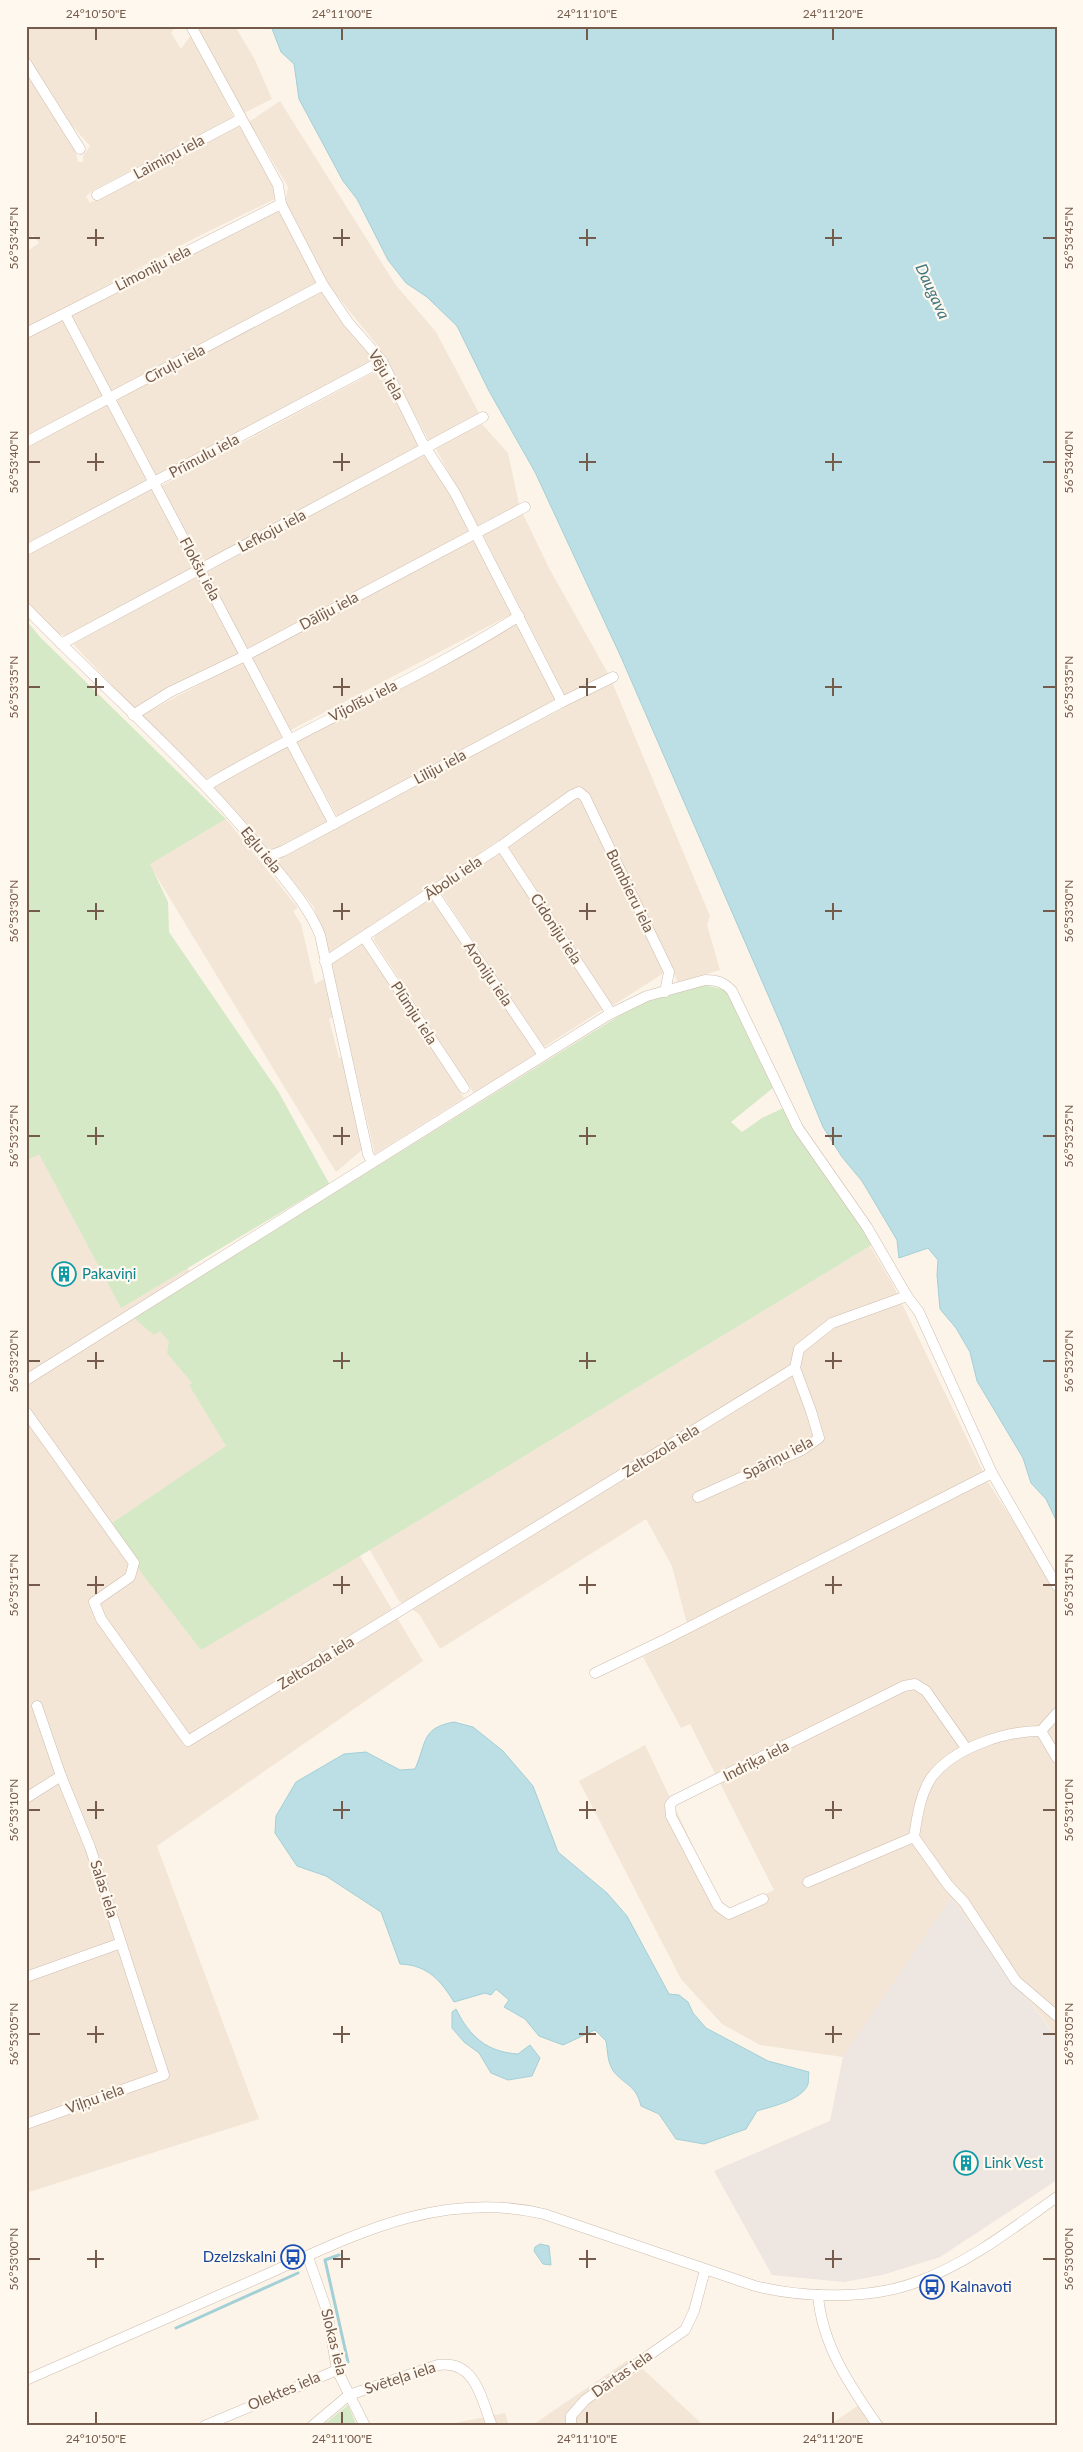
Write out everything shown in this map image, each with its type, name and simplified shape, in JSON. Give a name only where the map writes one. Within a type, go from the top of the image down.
[{"type":"street","name":"Vēju iela","points":[[191,26],[278,185],[281,204],[323,285],[348,322],[382,361],[426,447],[455,493],[562,702]]},
{"type":"street","points":[[26,63],[80,149]]},
{"type":"street","name":"Laimiņu iela","points":[[97,195],[241,119]]},
{"type":"street","name":"Limoniju iela","points":[[26,333],[281,204]]},
{"type":"street","name":"Cīruļu iela","points":[[26,442],[323,285]]},
{"type":"street","name":"Flokšu iela","points":[[65,314],[334,824]]},
{"type":"street","name":"Prīmulu iela","points":[[26,550],[382,361]]},
{"type":"street","name":"Lefkoju iela","points":[[61,644],[483,417]]},
{"type":"street","name":"Dāliju iela","points":[[133,715],[170,692],[245,656],[525,507]]},
{"type":"street","name":"Egļu iela","points":[[26,608],[206,786],[243,827],[313,916],[320,935],[368,1154],[372,1162]]},
{"type":"street","name":"Vijolīšu iela","points":[[206,786],[289,739],[482,640],[519,616]]},
{"type":"street","name":"Liliju iela","points":[[267,857],[284,851],[562,702],[613,677]]},
{"type":"street","name":"Ābolu iela","points":[[326,962],[433,892],[579,792]]},
{"type":"street","name":"Bumbieru iela","points":[[579,792],[585,797],[669,972],[665,992]]},
{"type":"street","name":"Cidoniju iela","points":[[501,846],[611,1013]]},
{"type":"street","name":"Aroniju iela","points":[[433,892],[543,1055]]},
{"type":"street","name":"Plūmju iela","points":[[364,937],[464,1088]]},
{"type":"street","points":[[26,1380],[611,1013],[632,1002],[705,980],[715,980],[726,984],[739,1004],[798,1128],[867,1227],[927,1327],[992,1474],[1057,1586]]},
{"type":"street","points":[[794,1368],[799,1349],[832,1323],[907,1296]]},
{"type":"street","name":"Zeltozola iela","points":[[26,1412],[134,1563],[130,1577],[94,1602],[100,1619],[188,1741],[794,1368]]},
{"type":"street","name":"Spāriņu iela","points":[[698,1497],[802,1450],[819,1438],[811,1410],[794,1368]]},
{"type":"street","points":[[595,1673],[992,1474]]},
{"type":"street","name":"Indriķa iela","points":[[763,1899],[729,1914],[718,1906],[671,1816],[670,1805],[673,1801],[890,1692],[915,1684],[926,1691],[966,1748]]},
{"type":"street","name":"Salas iela","points":[[37,1706],[61,1776],[90,1848],[164,2075]]},
{"type":"street","points":[[1057,1712],[1041,1731],[1026,1731],[966,1748],[950,1760],[930,1779],[919,1807],[914,1837],[948,1885],[964,1902],[1016,1981],[1057,2016]]},
{"type":"street","points":[[1041,1731],[1057,1758]]},
{"type":"street","points":[[26,1798],[61,1776]]},
{"type":"street","points":[[808,1882],[914,1837]]},
{"type":"street","points":[[26,1977],[121,1942]]},
{"type":"street","name":"Viļņu iela","points":[[26,2124],[164,2075]]},
{"type":"street","points":[[26,2380],[389,2222],[432,2211],[488,2206],[523,2209],[544,2214],[705,2270],[779,2292],[818,2295],[860,2293],[916,2282],[969,2257],[1057,2197]]},
{"type":"street","name":"Slokas iela","points":[[308,2257],[327,2311],[337,2370],[365,2426]]},
{"type":"street","name":"Dārtas iela","points":[[571,2426],[571,2416],[585,2400],[685,2330],[694,2311],[705,2270]]},
{"type":"street","points":[[818,2295],[819,2308],[835,2359],[847,2381],[878,2426]]},
{"type":"street","name":"Svēteļa iela","points":[[312,2426],[349,2395],[438,2365],[451,2363],[459,2366],[471,2375],[492,2426]]},
{"type":"street","name":"Olektes iela","points":[[204,2426],[337,2370]]},
{"type":"shaded area","points":[[26,26],[176,26],[171,33],[181,49],[192,34],[234,118],[94,190],[86,196],[90,203],[238,124],[274,184],[275,199],[195,238],[26,329],[26,252],[39,243],[33,235],[26,240],[26,73],[75,149],[78,162],[83,162],[83,156],[90,146],[68,121],[26,55]]},
{"type":"shaded area","points":[[196,26],[235,26],[255,60],[272,99],[244,113]]},
{"type":"shaded area","points":[[280,101],[395,284],[436,332],[480,415],[429,441],[377,345],[329,286],[285,202],[288,187],[249,122]]},
{"type":"shaded area","points":[[276,211],[282,215],[317,281],[316,283],[111,394],[69,316]]},
{"type":"shaded area","points":[[323,291],[375,357],[375,360],[156,477],[115,400]]},
{"type":"shaded area","points":[[64,319],[106,397],[26,439],[26,339]]},
{"type":"shaded area","points":[[382,368],[420,447],[205,562],[200,562],[161,486]]},
{"type":"shaded area","points":[[106,405],[112,409],[149,481],[26,546],[26,447]]},
{"type":"shaded area","points":[[482,424],[508,453],[519,504],[477,526],[435,447]]},
{"type":"shaded area","points":[[425,453],[429,454],[471,530],[247,649],[207,573],[210,566]]},
{"type":"shaded area","points":[[154,487],[196,566],[67,637],[57,633],[26,601],[26,555]]},
{"type":"shaded area","points":[[523,514],[549,568],[610,677],[565,696],[483,535]]},
{"type":"shaded area","points":[[476,539],[514,613],[289,731],[250,657]]},
{"type":"shaded area","points":[[198,573],[240,653],[134,708],[73,644]]},
{"type":"shaded area","points":[[511,625],[521,626],[556,698],[555,702],[338,818],[296,741]]},
{"type":"shaded area","points":[[244,661],[286,738],[205,779],[140,716]]},
{"type":"shaded area","points":[[612,682],[710,916],[707,925],[720,970],[678,982],[583,790],[576,788],[330,955],[327,953],[314,907],[275,859]]},
{"type":"shaded area","points":[[288,744],[331,823],[271,852],[213,787]]},
{"type":"shaded area","points":[[578,796],[583,800],[667,971],[612,1006],[507,846]]},
{"type":"shaded area","points":[[226,819],[298,908],[293,911],[301,924],[315,984],[324,979],[333,1017],[329,1019],[339,1058],[342,1057],[362,1150],[336,1172],[149,864]]},
{"type":"shaded area","points":[[500,850],[605,1008],[544,1047],[440,891]]},
{"type":"shaded area","points":[[431,897],[536,1053],[475,1095],[374,940],[375,934]]},
{"type":"shaded area","points":[[363,943],[464,1098],[375,1154],[330,964]]},
{"type":"shaded area","points":[[97,1117],[423,1661],[157,1846],[259,2119],[26,2193],[26,1159]]},
{"type":"shaded area","points":[[870,1246],[892,1283],[988,1482],[1057,1590],[1057,2037],[951,1898],[843,2057],[760,2045],[722,2024],[681,1979],[579,1781],[645,1745],[725,1913],[774,1890],[690,1724],[681,1728],[643,1657],[689,1632],[672,1566],[646,1519],[440,1649],[419,1614],[399,1601],[370,1550]]},
{"type":"shaded area","points":[[951,1898],[1057,2038],[1057,2180],[940,2257],[882,2275],[844,2282],[772,2275],[714,2171],[830,2121],[843,2057]]},
{"type":"shaded area","points":[[631,2358],[704,2426],[531,2426]]},
{"type":"shaded area","points":[[859,2405],[872,2426],[828,2426]]},
{"type":"shaded area","points":[[505,2413],[509,2426],[440,2426]]},
{"type":"green space","points":[[26,620],[41,638],[226,819],[150,864],[168,902],[169,932],[278,1091],[330,1185],[315,1192],[121,1308],[39,1154],[26,1161]]},
{"type":"green space","points":[[704,985],[722,989],[733,997],[773,1088],[731,1122],[742,1132],[762,1118],[783,1108],[873,1241],[870,1246],[370,1550],[201,1650],[140,1571],[134,1557],[112,1523],[226,1446],[189,1385],[192,1383],[167,1353],[169,1342],[160,1331],[154,1335],[135,1317],[638,1004]]},
{"type":"green space","points":[[348,2405],[357,2426],[322,2426]]},
{"type":"water","name":"Daugava","points":[[271,26],[1057,26],[1057,1522],[1046,1499],[1031,1483],[1023,1458],[977,1381],[970,1352],[956,1328],[940,1309],[937,1275],[938,1260],[928,1248],[899,1258],[897,1240],[862,1181],[842,1157],[823,1127],[782,1027],[621,657],[535,472],[489,391],[457,326],[427,297],[406,283],[388,260],[357,199],[343,181],[299,99],[294,64],[281,52]]},
{"type":"water","points":[[454,1722],[473,1727],[503,1751],[533,1786],[558,1852],[607,1893],[627,1916],[669,1994],[679,1995],[688,2002],[693,2013],[706,2028],[768,2061],[809,2072],[805,2090],[793,2099],[757,2111],[746,2129],[704,2144],[676,2139],[659,2114],[641,2106],[633,2090],[614,2072],[609,2061],[606,2041],[595,2030],[563,2045],[539,2036],[525,2019],[504,2007],[509,2000],[496,1989],[491,1995],[485,1993],[454,2002],[439,1981],[426,1971],[418,1967],[400,1964],[381,1912],[326,1876],[297,1866],[275,1833],[276,1816],[296,1782],[344,1754],[366,1752],[400,1770],[415,1769],[430,1732]]},
{"type":"water","points":[[456,2009],[467,2028],[488,2046],[507,2053],[518,2054],[530,2045],[540,2058],[532,2076],[508,2080],[491,2073],[479,2053],[464,2042],[452,2028],[452,2012]]},
{"type":"water","points":[[540,2244],[549,2246],[551,2265],[543,2264],[534,2251],[535,2247]]},
{"type":"waterway","points":[[339,2255],[325,2260],[348,2362]]},
{"type":"waterway","points":[[176,2328],[298,2273]]},
{"type":"place","name":"Pakaviņi","points":[[64,1274]]},
{"type":"place","name":"Link Vest","points":[[966,2163]]},
{"type":"place","name":"Dzelzskalni","points":[[293,2257]]},
{"type":"place","name":"Kalnavoti","points":[[932,2287]]}]
